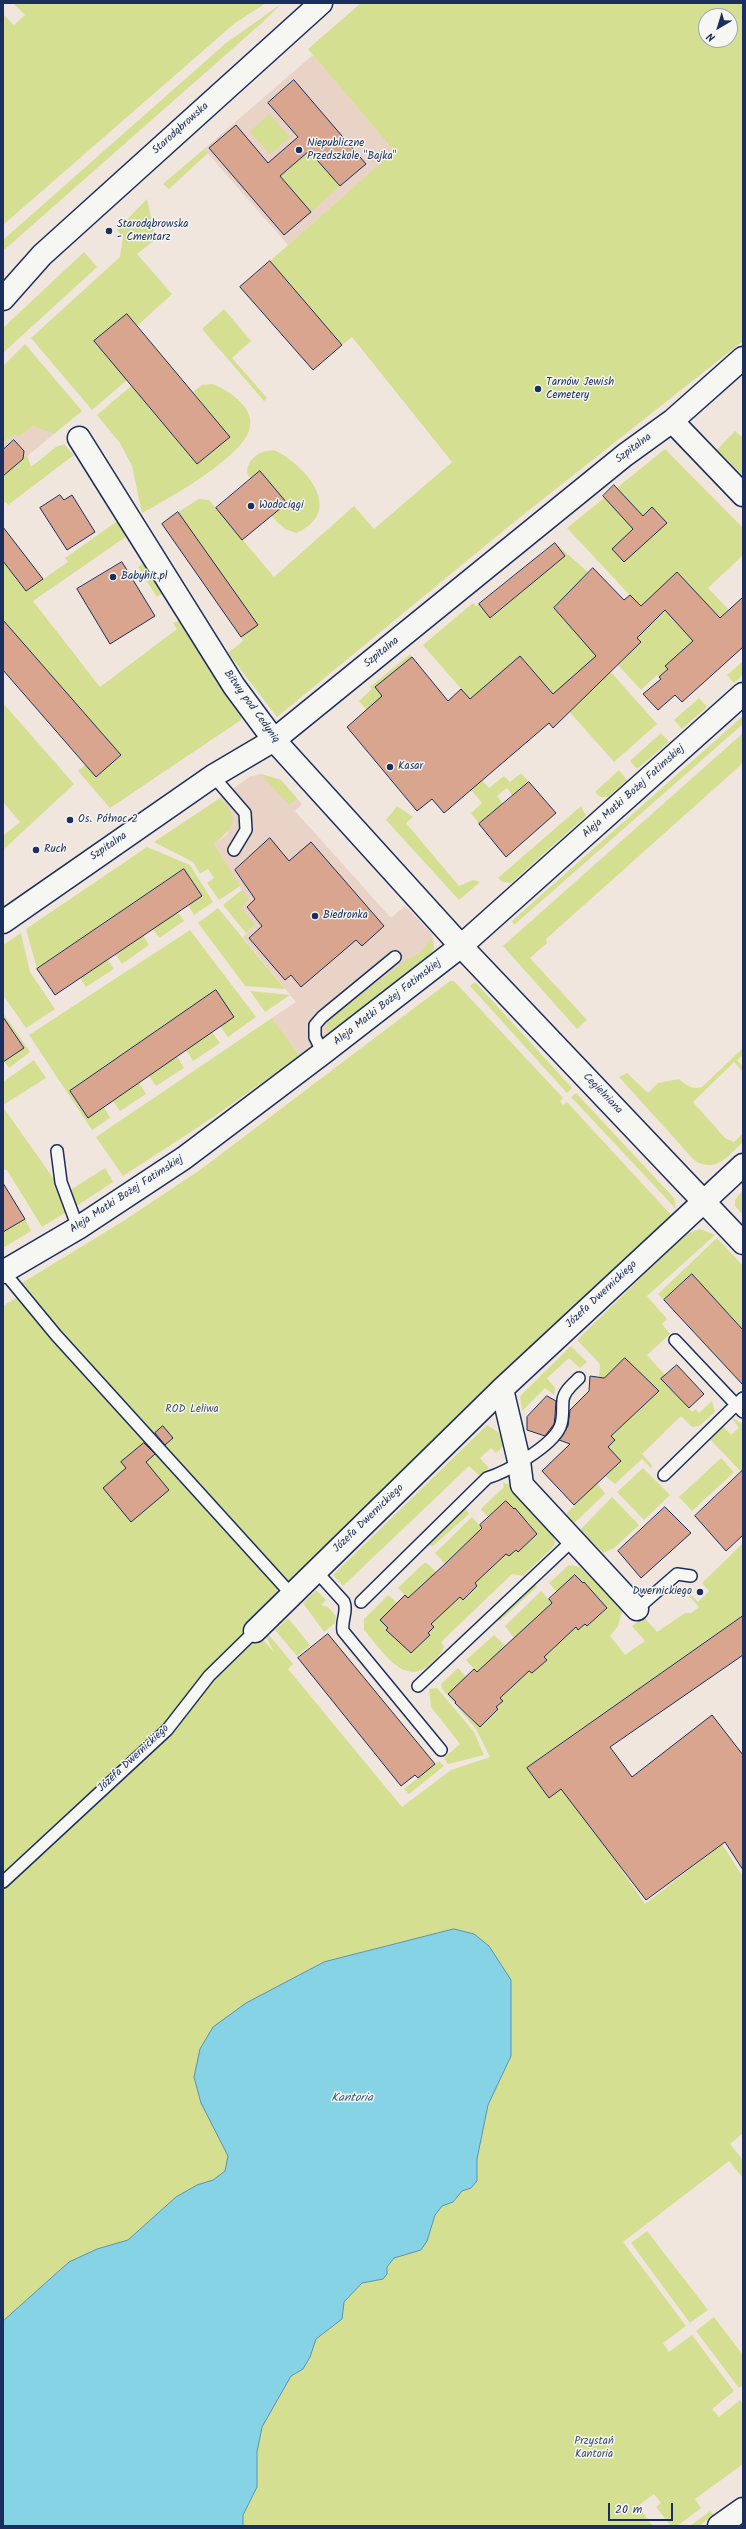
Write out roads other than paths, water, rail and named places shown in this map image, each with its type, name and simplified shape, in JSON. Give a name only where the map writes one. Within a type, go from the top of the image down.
[{"type":"street","name":"Starodąbrowska","points":[[3,299],[42,256],[321,3]]},
{"type":"street","name":"Starodąbrowska","points":[[3,283],[42,256]]},
{"type":"street","name":"Szpitalna","points":[[3,922],[213,776],[274,740],[625,455],[672,420],[743,358]]},
{"type":"street","points":[[672,420],[743,495]]},
{"type":"street","name":"Bitwy pod Cedynią","points":[[79,438],[234,686],[274,740],[461,946]]},
{"type":"street","name":"Aleja Matki Bożej Fatimskiej","points":[[4,1272],[78,1228],[184,1158],[323,1054],[461,946],[743,694]]},
{"type":"street","name":"Cegielniana","points":[[461,946],[743,1242]]},
{"type":"street","name":"Józefa Dwernickiego","points":[[255,1631],[502,1389],[743,1165]]},
{"type":"street","points":[[502,1389],[519,1461],[522,1485],[572,1541],[637,1609]]},
{"type":"lane","points":[[213,776],[245,813],[246,830],[234,850]]},
{"type":"lane","points":[[323,1054],[315,1037],[315,1025],[322,1017],[395,957]]},
{"type":"lane","points":[[57,1151],[61,1182],[78,1228]]},
{"type":"lane","points":[[4,1272],[56,1335],[292,1595]]},
{"type":"lane","points":[[664,1474],[741,1405],[675,1340]]},
{"type":"lane","points":[[361,1602],[487,1478],[500,1474],[519,1461],[537,1453],[554,1436],[561,1426],[564,1411],[563,1399],[566,1391],[579,1378]]},
{"type":"lane","points":[[418,1686],[572,1541]]},
{"type":"lane","points":[[316,1571],[344,1602],[346,1608],[342,1623],[343,1631],[441,1750]]},
{"type":"lane","points":[[637,1609],[677,1574],[691,1576]]},
{"type":"lane","name":"Józefa Dwernickiego","points":[[3,1882],[166,1730],[210,1676],[255,1631]]},
{"type":"water","name":"Kantoria","points":[[454,1929],[474,1934],[489,1946],[511,1980],[511,2056],[488,2105],[477,2159],[477,2181],[471,2188],[462,2191],[453,2202],[442,2206],[435,2215],[427,2241],[421,2250],[394,2258],[387,2267],[387,2274],[383,2279],[362,2283],[344,2302],[342,2319],[316,2339],[310,2357],[303,2369],[291,2376],[262,2427],[257,2452],[257,2487],[243,2515],[243,2526],[3,2526],[3,2321],[69,2262],[97,2249],[128,2240],[176,2197],[197,2185],[213,2180],[225,2171],[228,2156],[201,2103],[194,2077],[200,2049],[213,2027],[246,2003],[324,1962]]},
{"type":"place","name":"Niepubliczne Przedszkole \"Bajka\"","points":[[299,150]]},
{"type":"place","name":"Starodąbrowska - Cmentarz","points":[[109,231]]},
{"type":"place","name":"Tarnów Jewish Cemetery","points":[[538,389]]},
{"type":"place","name":"Wodociągi","points":[[251,506]]},
{"type":"place","name":"Babyhit.pl","points":[[113,577]]},
{"type":"place","name":"Kasar","points":[[390,767]]},
{"type":"place","name":"Os. Północ 2","points":[[70,820]]},
{"type":"place","name":"Ruch","points":[[36,850]]},
{"type":"place","name":"Biedronka","points":[[315,916]]},
{"type":"place","name":"Dwernickiego","points":[[700,1592]]},
{"type":"park label","name":"ROD Leliwa","points":[[192,1410]]},
{"type":"park label","name":"Przystań Kantoria","points":[[594,2448]]}]
